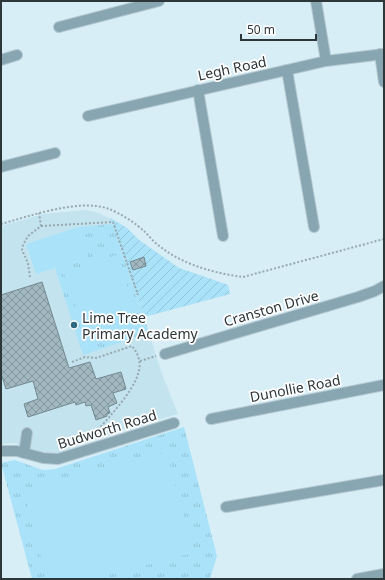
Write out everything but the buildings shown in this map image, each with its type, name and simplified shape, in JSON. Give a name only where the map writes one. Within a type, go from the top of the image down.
[{"type":"street","points":[[59,27],[159,1]]},
{"type":"street","points":[[316,1],[326,61]]},
{"type":"street","points":[[382,54],[384,82]]},
{"type":"street","name":"Legh Road","points":[[88,116],[326,61],[382,54]]},
{"type":"street","points":[[1,60],[17,55]]},
{"type":"street","points":[[287,70],[314,227]]},
{"type":"street","points":[[198,90],[223,236]]},
{"type":"street","points":[[1,167],[55,153]]},
{"type":"street","name":"Cranston Drive","points":[[165,354],[358,297],[384,286]]},
{"type":"street","name":"Dunollie Road","points":[[211,419],[384,385]]},
{"type":"street","name":"Budworth Road","points":[[1,451],[17,451],[43,458],[58,459],[174,423]]},
{"type":"street","points":[[24,452],[27,433]]},
{"type":"street","points":[[226,507],[384,480]]},
{"type":"street","points":[[357,579],[384,574]]},
{"type":"path","points":[[1,224],[39,213],[86,205],[108,209],[144,231],[175,257],[206,270],[225,275],[242,277],[384,239]]},
{"type":"path","points":[[39,213],[41,226]]},
{"type":"path","points":[[30,277],[28,263],[22,250],[23,245],[28,236],[41,226],[113,222],[138,295]]},
{"type":"path","points":[[72,362],[86,357],[96,358],[132,346],[140,361],[138,375],[130,392],[94,435]]},
{"type":"path","points":[[140,361],[165,354]]},
{"type":"shaded area","name":"Lime Tree Primary Academy","points":[[86,210],[99,213],[127,228],[139,240],[179,268],[228,285],[230,294],[144,317],[162,374],[178,414],[121,430],[58,453],[42,452],[14,443],[1,444],[1,226],[43,214]]},
{"type":"green space","points":[[110,218],[127,228],[139,240],[179,268],[228,285],[230,294],[144,317]]},
{"type":"green space","points":[[112,224],[149,333],[83,355],[55,268],[88,258],[78,227]]},
{"type":"green space","points":[[78,227],[88,258],[36,274],[26,244]]},
{"type":"green space","points":[[117,255],[141,328],[88,345],[64,273]]},
{"type":"green space","points":[[184,427],[217,556],[210,579],[32,579],[1,463],[15,460],[43,470],[55,469]]},
{"type":"green space","points":[[167,452],[193,553],[92,579],[47,579],[23,490]]},
{"type":"place","name":"Lime Tree Primary Academy","points":[[74,325]]}]
